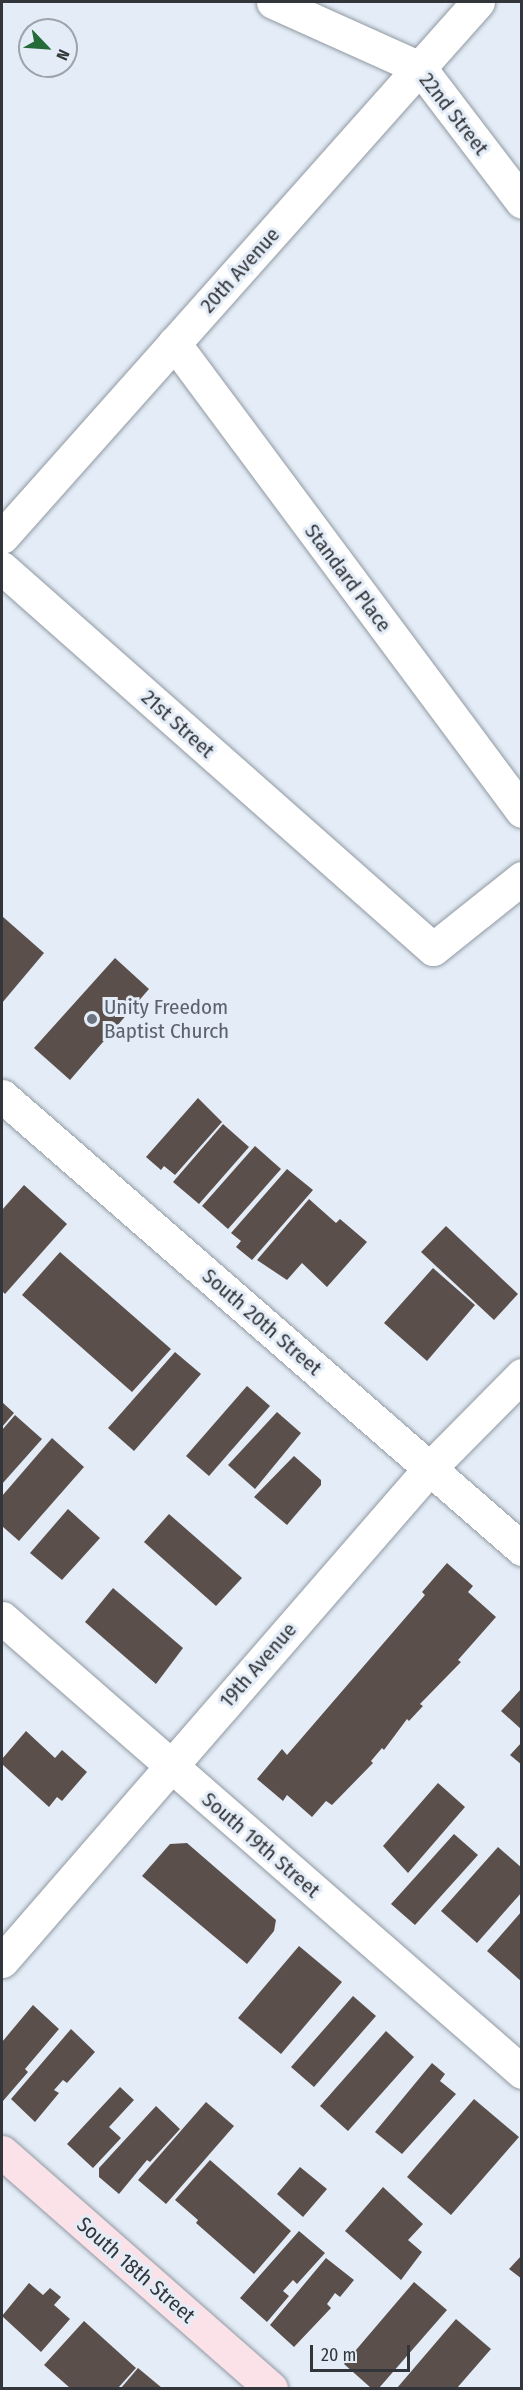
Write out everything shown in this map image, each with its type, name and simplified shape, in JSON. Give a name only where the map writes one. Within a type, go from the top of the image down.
[{"type":"street","name":"22nd Street","points":[[273,2],[420,68],[522,201]]},
{"type":"street","name":"20th Avenue","points":[[2,537],[478,2]]},
{"type":"street","name":"Standard Place","points":[[174,344],[522,811]]},
{"type":"street","name":"21st Street","points":[[2,568],[433,949],[522,878]]},
{"type":"street","name":"South 20th Street","points":[[2,1096],[430,1467],[522,1550]]},
{"type":"street","name":"19th Avenue","points":[[2,1961],[430,1467],[522,1375]]},
{"type":"street","name":"South 19th Street","points":[[2,1618],[522,2072]]},
{"type":"street","name":"South 18th Street","points":[[2,2152],[271,2388]]},
{"type":"building","points":[[2,916],[44,953],[2,1003]]},
{"type":"building","name":"Unity Freedom Baptist Church","points":[[115,958],[149,989],[70,1080],[34,1048]]},
{"type":"building","points":[[198,1098],[222,1122],[175,1175],[164,1166],[161,1170],[146,1157]]},
{"type":"building","points":[[223,1124],[249,1147],[199,1204],[173,1182]]},
{"type":"building","points":[[255,1146],[281,1169],[228,1229],[202,1206]]},
{"type":"building","points":[[287,1169],[313,1190],[252,1260],[236,1247],[241,1241],[231,1233]]},
{"type":"building","points":[[24,1185],[67,1224],[5,1294],[2,1291],[2,1210]]},
{"type":"building","points":[[309,1199],[336,1223],[340,1219],[367,1242],[327,1287],[302,1263],[287,1280],[257,1260]]},
{"type":"building","points":[[446,1226],[518,1294],[494,1320],[421,1252]]},
{"type":"building","points":[[60,1252],[171,1349],[132,1392],[22,1295]]},
{"type":"building","points":[[433,1268],[475,1305],[427,1361],[384,1323]]},
{"type":"building","points":[[175,1352],[201,1374],[134,1451],[108,1428]]},
{"type":"building","points":[[247,1386],[270,1406],[209,1476],[186,1456]]},
{"type":"building","points":[[2,1402],[14,1413],[2,1427]]},
{"type":"building","points":[[277,1412],[301,1433],[255,1489],[228,1465]]},
{"type":"building","points":[[15,1415],[42,1439],[2,1484],[2,1430]]},
{"type":"building","points":[[52,1438],[84,1467],[19,1541],[2,1526],[2,1496]]},
{"type":"building","points":[[294,1456],[321,1480],[321,1485],[287,1525],[254,1497]]},
{"type":"building","points":[[68,1509],[100,1538],[62,1580],[30,1553]]},
{"type":"building","points":[[169,1514],[242,1578],[216,1606],[144,1542]]},
{"type":"building","points":[[447,1563],[473,1586],[468,1592],[496,1617],[458,1660],[461,1662],[420,1704],[423,1706],[409,1721],[407,1719],[384,1750],[382,1748],[371,1761],[373,1763],[332,1805],[326,1801],[312,1817],[287,1795],[283,1801],[257,1779],[282,1749],[287,1755],[425,1595],[422,1592]]},
{"type":"building","points":[[113,1588],[183,1648],[156,1684],[85,1622]]},
{"type":"building","points":[[522,1688],[522,1730],[501,1711]]},
{"type":"building","points":[[26,1731],[55,1758],[62,1750],[87,1772],[62,1801],[57,1797],[49,1807],[2,1764],[2,1759]]},
{"type":"building","points":[[522,1742],[522,1765],[510,1755]]},
{"type":"building","points":[[438,1783],[465,1807],[408,1873],[383,1846]]},
{"type":"building","points":[[454,1834],[478,1855],[415,1925],[391,1904]]},
{"type":"building","points":[[187,1843],[276,1920],[274,1931],[247,1964],[142,1876],[170,1844]]},
{"type":"building","points":[[498,1847],[522,1868],[522,1892],[477,1943],[441,1911]]},
{"type":"building","points":[[522,1911],[522,1982],[487,1951]]},
{"type":"building","points":[[299,1946],[342,1982],[281,2054],[238,2018]]},
{"type":"building","points":[[353,1996],[376,2016],[314,2087],[291,2067]]},
{"type":"building","points":[[33,2005],[59,2029],[25,2069],[28,2072],[3,2101],[2,2042]]},
{"type":"building","points":[[71,2029],[95,2052],[67,2083],[63,2080],[54,2090],[59,2093],[35,2122],[11,2099]]},
{"type":"building","points":[[386,2031],[414,2057],[348,2131],[320,2106]]},
{"type":"building","points":[[432,2063],[445,2074],[440,2081],[456,2094],[402,2154],[375,2132]]},
{"type":"building","points":[[120,2087],[134,2100],[109,2127],[121,2138],[93,2168],[67,2144]]},
{"type":"building","points":[[474,2099],[519,2137],[451,2215],[407,2177]]},
{"type":"building","points":[[206,2102],[234,2126],[166,2204],[138,2180]]},
{"type":"building","points":[[156,2106],[180,2129],[150,2162],[147,2160],[119,2194],[99,2177],[99,2168]]},
{"type":"building","points":[[210,2160],[291,2231],[254,2274],[196,2223],[198,2220],[175,2200]]},
{"type":"building","points":[[300,2167],[327,2189],[303,2217],[277,2194]]},
{"type":"building","points":[[383,2187],[423,2224],[408,2240],[422,2252],[401,2280],[345,2231]]},
{"type":"building","points":[[299,2231],[325,2253],[297,2284],[293,2280],[283,2291],[289,2296],[267,2322],[240,2298]]},
{"type":"building","points":[[522,2255],[522,2279],[509,2269]]},
{"type":"building","points":[[326,2258],[354,2280],[340,2297],[335,2293],[327,2304],[331,2308],[294,2347],[270,2325]]},
{"type":"building","points":[[414,2282],[447,2310],[379,2388],[371,2388],[344,2364]]},
{"type":"building","points":[[29,2283],[43,2295],[50,2288],[61,2297],[54,2305],[70,2319],[41,2352],[2,2316]]},
{"type":"building","points":[[456,2319],[491,2349],[457,2388],[397,2388]]},
{"type":"building","points":[[84,2321],[136,2368],[118,2388],[70,2388],[44,2365]]},
{"type":"building","points":[[138,2368],[162,2388],[121,2388]]},
{"type":"place","name":"Unity Freedom Baptist Church","points":[[92,1019]]}]
